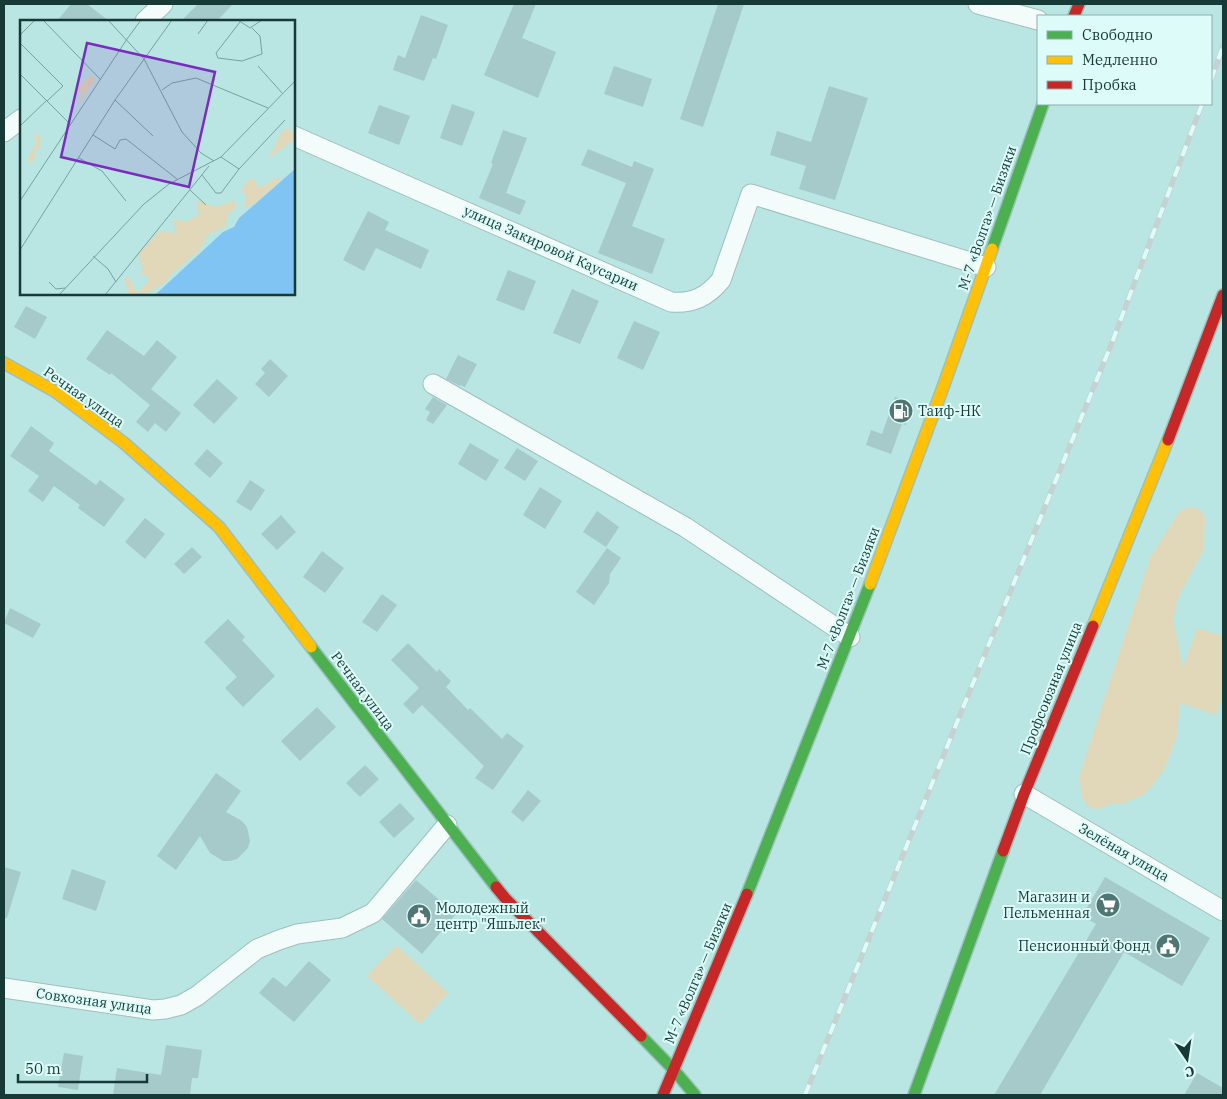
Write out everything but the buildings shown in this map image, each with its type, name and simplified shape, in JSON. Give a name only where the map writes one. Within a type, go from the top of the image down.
[{"type":"main road","name":"М-7 «Волга» — Бизяки","points":[[663,1095],[758,871],[850,637],[986,267],[1043,105]]},
{"type":"main road","name":"Профсоюзная улица","points":[[914,1095],[1024,794],[1218,326],[1223,295]]},
{"type":"main road","name":"Речная улица","points":[[4,363],[56,392],[124,443],[219,527],[447,825],[506,898],[673,1069],[695,1095]]},
{"type":"street","points":[[146,20],[163,4]]},
{"type":"street","points":[[978,4],[1037,20]]},
{"type":"street","points":[[4,132],[20,120]]},
{"type":"street","name":"улица Закировой Каусарии","points":[[295,136],[671,302],[691,301],[703,297],[714,289],[721,280],[751,194],[986,267]]},
{"type":"street","points":[[433,384],[685,527],[850,637]]},
{"type":"street","name":"Зелёная улица","points":[[1024,794],[1223,911]]},
{"type":"street","name":"Совхозная улица","points":[[4,988],[153,1010],[181,1005],[197,996],[257,949],[297,934],[342,928],[374,913],[447,825]]},
{"type":"shaded area","points":[[1188,507],[1199,509],[1205,517],[1204,549],[1178,598],[1173,619],[1183,668],[1197,628],[1223,636],[1223,695],[1216,715],[1180,703],[1176,740],[1164,770],[1143,795],[1124,803],[1112,804],[1099,809],[1089,807],[1082,798],[1079,777],[1150,558],[1179,512]]},
{"type":"shaded area","points":[[396,945],[448,993],[420,1024],[367,976]]},
{"type":"railway","points":[[1212,77],[1223,46]]},
{"type":"railway","points":[[805,1095],[1113,340],[1202,105]]},
{"type":"traffic: fast","points":[[992,249],[1043,105]]},
{"type":"traffic: fast","points":[[747,894],[870,584]]},
{"type":"traffic: fast","points":[[311,647],[496,887]]},
{"type":"traffic: fast","points":[[914,1095],[1003,851]]},
{"type":"traffic: fast","points":[[641,1036],[695,1095]]},
{"type":"traffic: slow","points":[[870,584],[992,249]]},
{"type":"traffic: slow","points":[[4,363],[56,392],[124,443],[219,527],[311,647]]},
{"type":"traffic: slow","points":[[1093,626],[1168,440]]},
{"type":"traffic: jam","points":[[1074,15],[1079,4]]},
{"type":"traffic: jam","points":[[1168,440],[1223,295]]},
{"type":"traffic: jam","points":[[1003,851],[1024,794],[1093,626]]},
{"type":"traffic: jam","points":[[496,887],[641,1036]]},
{"type":"traffic: jam","points":[[663,1095],[747,894]]},
{"type":"place","name":"Таиф-НК","points":[[901,411]]},
{"type":"place","name":"Магазин и Пельменная","points":[[1108,905]]},
{"type":"place","name":"Молодежный центр \"Яшьлек\"","points":[[419,916]]},
{"type":"place","name":"Пенсионный Фонд","points":[[1168,946]]}]
